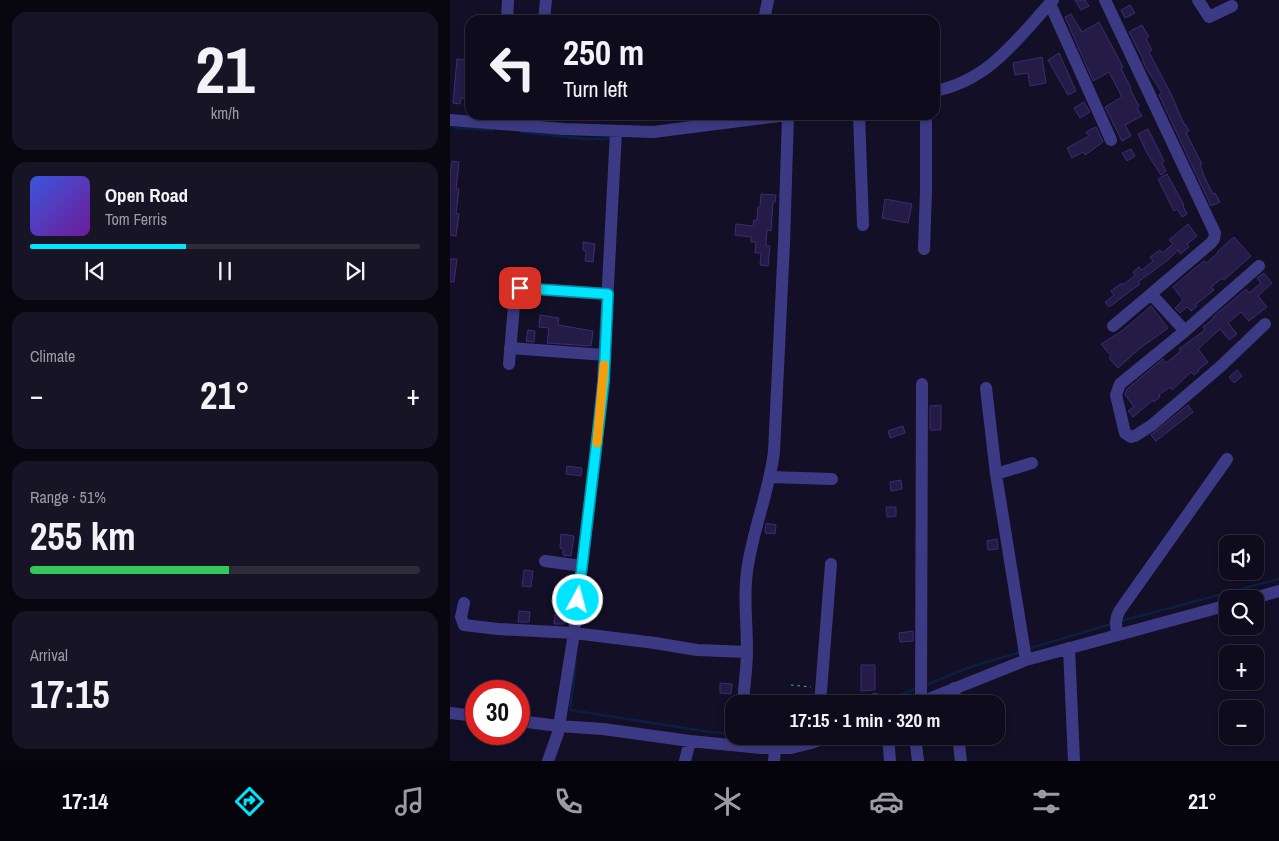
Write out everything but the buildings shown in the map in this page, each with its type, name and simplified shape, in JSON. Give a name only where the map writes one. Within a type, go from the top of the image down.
[{"type":"street","points":[[507,15],[508,0]]},
{"type":"street","points":[[544,15],[546,0]]},
{"type":"street","points":[[765,15],[768,0]]},
{"type":"street","points":[[1105,0],[1215,233],[1212,243],[1113,326]]},
{"type":"street","points":[[1198,0],[1209,16],[1232,6]]},
{"type":"street","points":[[940,90],[962,83],[988,68],[1049,7],[1111,140]]},
{"type":"street","points":[[450,120],[465,120]]},
{"type":"street","points":[[518,120],[616,131],[653,132],[728,120]]},
{"type":"street","points":[[744,695],[747,652],[748,566],[757,523],[771,477],[776,422],[788,120]]},
{"type":"street","points":[[859,120],[862,225]]},
{"type":"street","points":[[924,249],[926,120]]},
{"type":"street","points":[[548,761],[559,726],[574,633],[596,450],[605,356],[616,131]]},
{"type":"street","points":[[1259,266],[1118,388],[1116,395],[1122,425],[1127,435],[1135,436],[1152,425],[1222,366],[1265,324]]},
{"type":"street","points":[[509,364],[515,294],[518,288],[608,294]]},
{"type":"street","points":[[1151,294],[1185,331]]},
{"type":"street","points":[[510,348],[605,356]]},
{"type":"street","points":[[922,384],[920,694],[954,688],[1025,653],[1069,648],[1116,625],[1219,607]]},
{"type":"street","points":[[986,388],[996,474],[1025,653]]},
{"type":"street","points":[[1116,625],[1120,610],[1227,459]]},
{"type":"street","points":[[996,474],[1032,463]]},
{"type":"street","points":[[771,477],[832,479]]},
{"type":"street","points":[[545,561],[582,566]]},
{"type":"street","points":[[821,695],[831,564]]},
{"type":"street","points":[[1264,595],[1279,591]]},
{"type":"street","points":[[464,603],[461,618],[464,625],[498,629],[574,633],[697,650],[747,652]]},
{"type":"street","points":[[1069,648],[1074,761]]},
{"type":"street","points":[[954,688],[955,695]]},
{"type":"street","points":[[450,713],[465,715]]},
{"type":"street","points":[[530,722],[611,730],[690,741],[725,741]]},
{"type":"street","points":[[685,761],[690,741]]},
{"type":"street","points":[[757,745],[775,749],[805,745]]},
{"type":"street","points":[[889,745],[890,761]]},
{"type":"street","points":[[917,745],[918,761]]},
{"type":"street","points":[[959,745],[961,761]]},
{"type":"path","points":[[791,685],[821,688]]},
{"type":"waterway","points":[[455,128],[493,130]]},
{"type":"waterway","points":[[521,132],[585,139],[609,139]]},
{"type":"waterway","points":[[1121,621],[1279,579]]},
{"type":"waterway","points":[[1031,648],[1111,624]]},
{"type":"waterway","points":[[928,684],[973,666],[1018,653]]},
{"type":"waterway","points":[[576,661],[570,710],[725,733]]},
{"type":"waterway","points":[[900,695],[915,689]]},
{"type":"slow traffic","points":[[597,443],[604,365]]},
{"type":"route","points":[[520,288],[608,294],[604,381],[578,600]]}]
